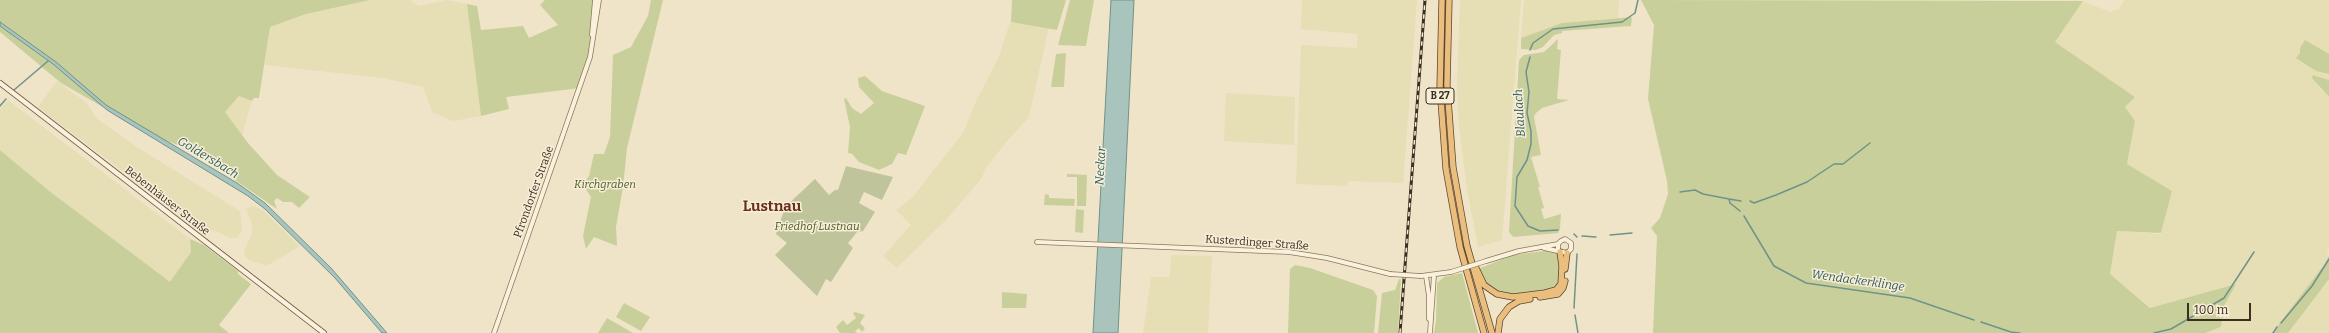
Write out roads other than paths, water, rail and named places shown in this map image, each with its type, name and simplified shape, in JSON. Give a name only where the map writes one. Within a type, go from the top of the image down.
[{"type":"highway","name":"B 27","points":[[1442,0],[1440,75],[1445,156],[1460,248],[1484,333]]},
{"type":"highway","name":"B 27","points":[[1450,0],[1447,67],[1450,130],[1458,199],[1469,256],[1492,333]]},
{"type":"highway","points":[[1469,256],[1487,287],[1500,295],[1517,297],[1551,292],[1558,288],[1562,277],[1559,251]]},
{"type":"highway","points":[[1498,333],[1503,315],[1513,304],[1526,299],[1554,296],[1561,291],[1564,284],[1567,253]]},
{"type":"highway","points":[[1479,333],[1481,324]]},
{"type":"main road","name":"Bebenhäuser Straße","points":[[0,83],[324,333]]},
{"type":"street","name":"Pfrondorfer Straße","points":[[590,57],[595,0]]},
{"type":"street","name":"Pfrondorfer Straße","points":[[494,333],[590,57],[599,0]]},
{"type":"street","points":[[1563,240],[1569,241],[1572,246],[1567,253],[1559,251],[1558,244],[1563,240]]},
{"type":"street","name":"Kusterdinger Straße","points":[[1037,242],[1133,245],[1303,254],[1390,274],[1421,276],[1451,272],[1519,251],[1558,244]]},
{"type":"street","name":"Kusterdinger Straße","points":[[1542,248],[1559,251]]},
{"type":"street","points":[[1430,333],[1434,275]]},
{"type":"street","points":[[1426,276],[1430,325]]},
{"type":"water","points":[[1111,0],[1134,0],[1118,333],[1093,333]]},
{"type":"water","points":[[0,22],[56,62],[106,105],[237,183],[265,203],[331,268],[387,333],[382,333],[335,278],[265,209],[248,196],[107,110],[53,64],[0,26]]},
{"type":"waterway","name":"Blaulach","points":[[1530,50],[1533,43],[1553,29],[1622,22],[1635,13],[1638,0]]},
{"type":"waterway","name":"Blaulach","points":[[1530,57],[1526,72],[1529,92],[1527,113],[1531,131],[1531,144],[1527,160],[1517,177],[1515,206],[1528,226],[1540,231],[1558,230]]},
{"type":"waterway","points":[[14,90],[48,61]]},
{"type":"waterway","points":[[0,106],[6,99]]},
{"type":"waterway","points":[[1750,201],[1754,203],[1807,182],[1834,164],[1843,164],[1870,143]]},
{"type":"waterway","name":"Wendackerklinge","points":[[1680,192],[1695,190],[1703,194],[1729,199],[1730,203],[1740,211]]},
{"type":"waterway","points":[[1729,199],[1741,201]]},
{"type":"waterway","name":"Wendackerklinge","points":[[1744,216],[1774,266],[1806,283],[1910,298],[1974,320]]},
{"type":"waterway","name":"Wendackerklinge","points":[[1610,235],[1632,233]]},
{"type":"waterway","name":"Blaulach","points":[[1574,234],[1577,237]]},
{"type":"waterway","name":"Wendackerklinge","points":[[1582,236],[1596,237]]},
{"type":"waterway","name":"Wendackerklinge","points":[[2154,333],[2171,329],[2224,298],[2254,252]]},
{"type":"waterway","name":"Blaulach","points":[[1574,308],[1577,254]]},
{"type":"waterway","points":[[2281,323],[2312,286],[2329,259]]},
{"type":"waterway","name":"Blaulach","points":[[1575,315],[1578,333]]},
{"type":"waterway","name":"Wendackerklinge","points":[[1981,322],[2011,332],[2020,333]]},
{"type":"waterway","points":[[2273,333],[2277,327]]},
{"type":"railway","points":[[1400,333],[1425,0]]},
{"type":"district","name":"Lustnau","points":[[772,207]]},
{"type":"water label","name":"Goldersbach","points":[[208,158]]},
{"type":"water label","name":"Neckar","points":[[1101,166]]},
{"type":"park label","name":"Kirchgraben","points":[[605,185]]},
{"type":"park label","name":"Friedhof Lustnau","points":[[817,227]]}]
